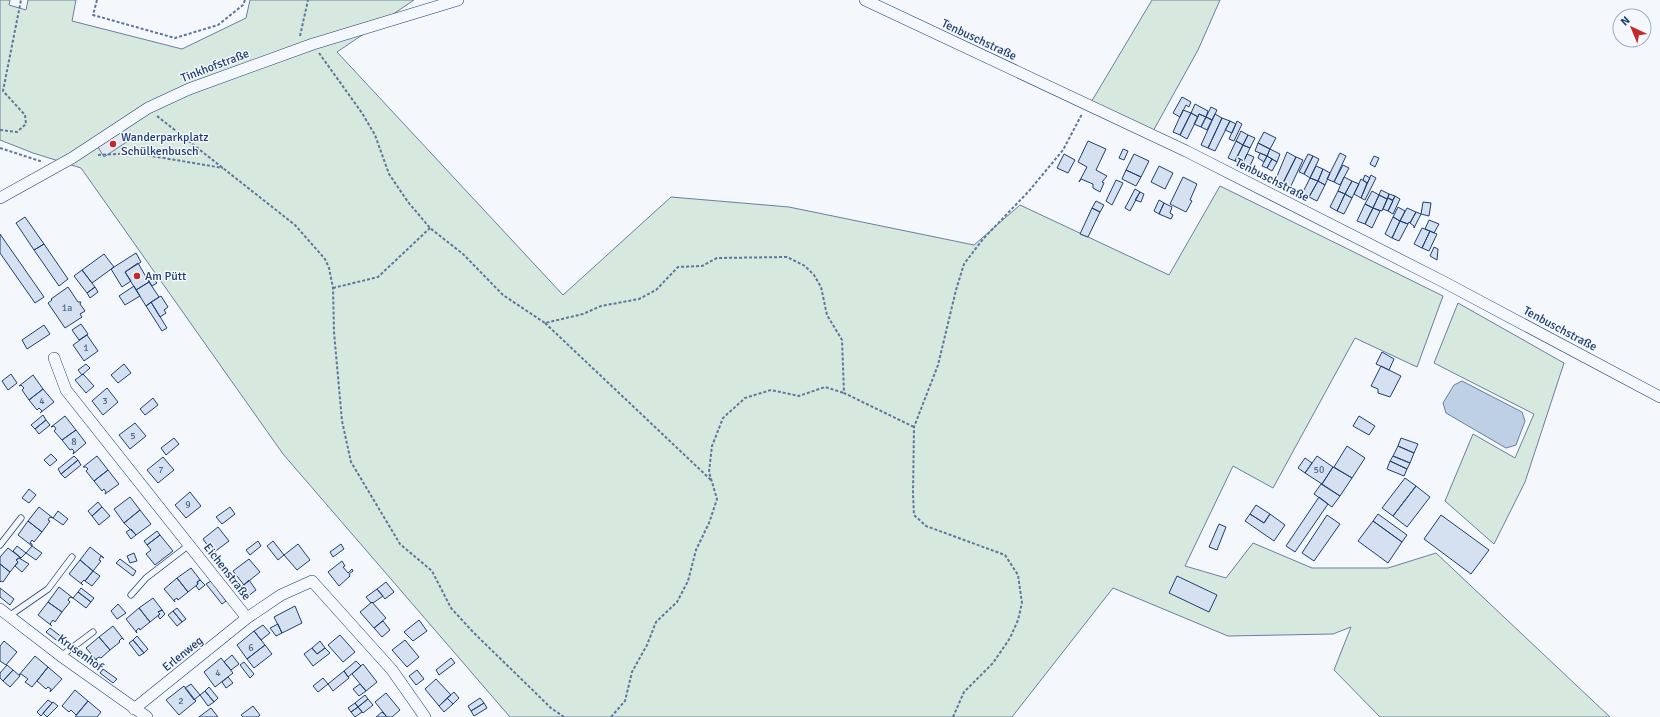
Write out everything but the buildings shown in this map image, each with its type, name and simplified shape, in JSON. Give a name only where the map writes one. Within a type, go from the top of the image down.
[{"type":"street","name":"Tinkhofstraße","points":[[0,198],[77,154],[148,108],[189,89],[313,44],[458,0]]},
{"type":"street","name":"Tenbuschstraße","points":[[865,0],[1186,151],[1442,281],[1660,398]]},
{"type":"street","name":"Eichenstraße","points":[[54,358],[66,390],[247,618],[281,595],[312,581],[392,670],[425,717]]},
{"type":"street","name":"Krusenhof","points":[[0,609],[61,656],[147,717]]},
{"type":"street","name":"Erlenweg","points":[[134,709],[247,618]]},
{"type":"lane","points":[[0,545],[21,518]]},
{"type":"lane","points":[[131,595],[146,578],[189,545]]},
{"type":"lane","points":[[9,616],[48,589],[72,557]]},
{"type":"lane","points":[[61,656],[93,632]]},
{"type":"path","points":[[0,130],[16,132],[26,124],[25,114],[3,91],[21,0]]},
{"type":"path","points":[[97,0],[93,15],[175,38],[218,25],[243,5],[245,0]]},
{"type":"path","points":[[298,49],[308,0]]},
{"type":"path","points":[[313,44],[362,113],[375,134],[389,174],[408,202],[430,228],[462,254],[503,295],[545,323],[712,481]]},
{"type":"path","points":[[148,108],[295,225],[325,259],[334,288],[334,332],[342,422],[351,462],[400,544],[432,571],[450,608],[551,708],[564,717]]},
{"type":"path","points":[[953,717],[964,692],[993,663],[1010,638],[1018,620],[1022,603],[1018,575],[1005,555],[926,526],[914,515],[914,427],[938,365],[956,290],[964,264],[983,239],[1029,191],[1063,150],[1083,114]]},
{"type":"path","points":[[0,148],[45,162]]},
{"type":"path","points":[[77,154],[134,153],[223,168]]},
{"type":"path","points":[[334,288],[378,277],[430,228]]},
{"type":"path","points":[[545,323],[582,314],[601,306],[639,299],[656,290],[678,267],[702,266],[717,258],[787,257],[805,266],[814,275],[821,287],[827,315],[842,340],[844,393]]},
{"type":"path","points":[[611,717],[625,701],[632,672],[647,645],[656,622],[677,602],[688,581],[696,550],[709,523],[717,499],[709,472],[712,446],[723,418],[744,398],[772,390],[799,396],[825,387],[844,393],[914,427]]},
{"type":"shaded area","points":[[0,0],[10,0],[9,5],[26,10],[28,0],[76,0],[72,21],[182,49],[246,18],[250,0],[414,0],[337,52],[563,295],[671,197],[789,207],[974,245],[1020,205],[1169,275],[1220,186],[1443,296],[1417,367],[1355,338],[1273,488],[1233,466],[1185,566],[1226,578],[1253,543],[1312,568],[1388,568],[1436,553],[1610,717],[1380,717],[1334,670],[1351,627],[1333,634],[1228,636],[1113,588],[1012,717],[510,717],[283,454],[81,168],[33,153],[0,140]]},
{"type":"shaded area","points":[[1152,0],[1220,0],[1198,50],[1152,133],[1090,104]]},
{"type":"shaded area","name":"Wanderparkplatz Schülkenbusch","points":[[122,131],[128,141],[104,157],[98,147]]},
{"type":"shaded area","points":[[1458,303],[1564,363],[1525,482],[1494,544],[1445,501],[1473,434],[1515,458],[1534,414],[1434,363]]},
{"type":"water","points":[[1462,381],[1522,412],[1525,421],[1516,445],[1506,448],[1446,413],[1443,403],[1454,385]]},
{"type":"place","name":"Wanderparkplatz Schülkenbusch","points":[[113,144]]},
{"type":"place","name":"Am Pütt","points":[[137,276]]}]
